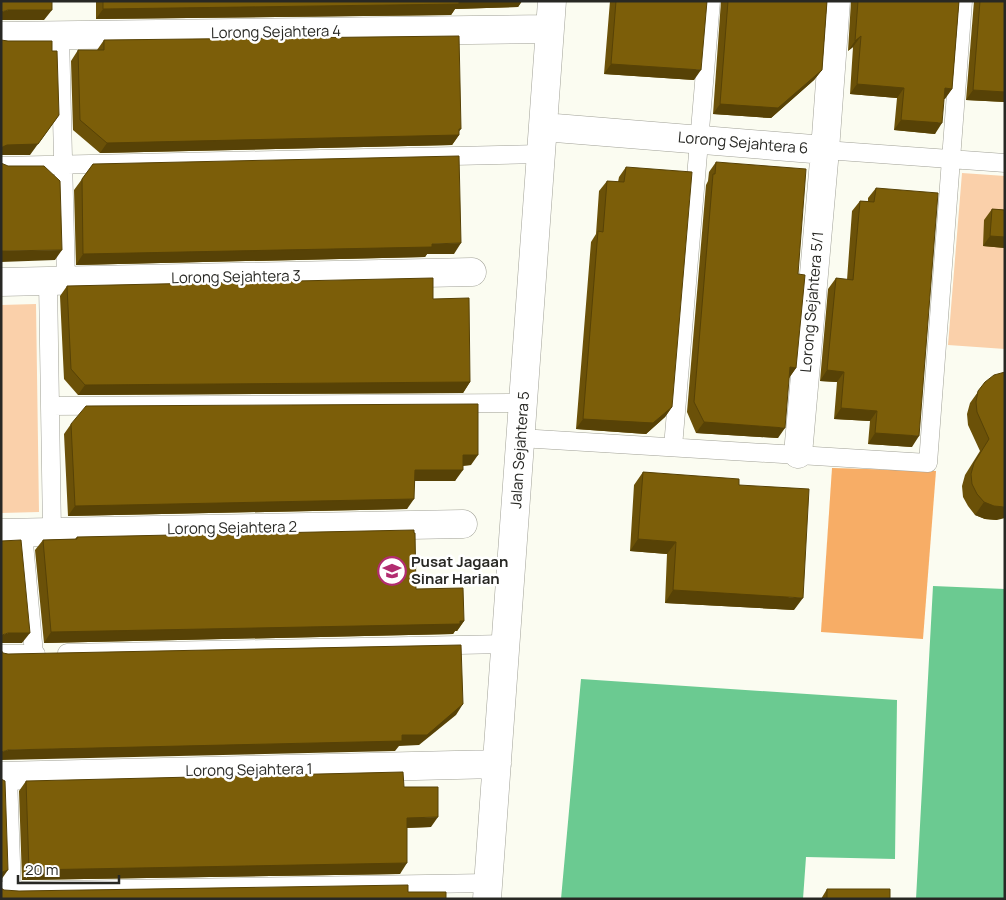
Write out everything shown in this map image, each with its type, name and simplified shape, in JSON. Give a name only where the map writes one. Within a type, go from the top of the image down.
[{"type":"street","name":"Jalan Sejahtera 5","points":[[488,891],[552,1]]},
{"type":"street","name":"Lorong Sejahtera 6","points":[[542,141],[699,139],[825,150],[836,1]]},
{"type":"street","name":"Lorong Sejahtera 4","points":[[1,36],[550,29]]},
{"type":"street","name":"Lorong Sejahtera 5/1","points":[[798,454],[825,150]]},
{"type":"street","name":"Lorong Sejahtera 3","points":[[1,282],[472,272]]},
{"type":"street","name":"Lorong Sejahtera 2","points":[[12,533],[463,524]]},
{"type":"street","name":"Lorong Sejahtera 1","points":[[5,776],[497,764]]},
{"type":"lane","points":[[673,447],[710,1]]},
{"type":"lane","points":[[520,438],[928,463],[963,1]]},
{"type":"lane","points":[[52,532],[50,406],[64,165],[60,35]]},
{"type":"lane","points":[[1,166],[64,165],[542,141]]},
{"type":"lane","points":[[825,150],[1005,163]]},
{"type":"lane","points":[[50,406],[523,403]]},
{"type":"lane","points":[[12,533],[34,654]]},
{"type":"lane","points":[[1,654],[506,644]]},
{"type":"lane","points":[[5,776],[6,891],[488,891]]},
{"type":"shaded area","points":[[962,173],[1005,176],[1005,349],[948,345]]},
{"type":"shaded area","points":[[36,304],[39,512],[1,513],[1,305]]},
{"type":"shaded area","points":[[832,468],[936,471],[923,639],[821,632]]},
{"type":"shaded area","points":[[933,586],[1005,589],[1005,899],[916,899]]},
{"type":"shaded area","points":[[581,679],[897,700],[895,859],[806,857],[803,899],[561,899]]},
{"type":"building","points":[[1,1],[52,1],[52,10],[8,10],[1,12]]},
{"type":"building","points":[[103,1],[459,1],[459,4],[103,9]]},
{"type":"building","points":[[616,1],[707,1],[701,70],[611,64]]},
{"type":"building","points":[[728,1],[827,1],[822,70],[778,108],[720,104]]},
{"type":"building","points":[[858,1],[959,1],[952,89],[945,88],[942,123],[901,120],[904,88],[857,84],[861,36],[855,41]]},
{"type":"building","points":[[980,1],[1005,1],[1005,92],[973,90]]},
{"type":"building","points":[[459,36],[461,129],[459,129],[459,135],[107,143],[80,120],[78,50],[104,50],[104,40]]},
{"type":"building","points":[[1,40],[52,41],[52,51],[57,51],[59,115],[38,144],[7,145],[1,149]]},
{"type":"building","points":[[459,156],[461,243],[432,244],[432,247],[83,254],[82,179],[93,164]]},
{"type":"building","points":[[716,162],[806,169],[798,274],[805,275],[796,368],[790,367],[785,428],[704,422],[694,402],[713,174],[715,174]]},
{"type":"building","points":[[1,163],[8,166],[44,166],[60,181],[62,250],[1,251]]},
{"type":"building","points":[[626,167],[692,172],[672,407],[653,423],[583,419],[598,231],[603,232],[607,181],[624,182]]},
{"type":"building","points":[[876,188],[938,193],[919,436],[875,433],[877,411],[841,408],[844,372],[827,370],[836,278],[853,280],[860,201],[874,202]]},
{"type":"building","points":[[992,209],[1005,210],[1005,237],[990,236]]},
{"type":"building","points":[[433,278],[433,299],[469,298],[470,382],[85,385],[71,369],[67,286]]},
{"type":"building","points":[[1005,372],[1005,507],[994,506],[984,502],[972,484],[971,474],[974,463],[989,439],[977,412],[978,391],[994,375]]},
{"type":"building","points":[[478,404],[478,455],[463,455],[463,470],[415,470],[414,499],[75,506],[71,424],[86,406]]},
{"type":"building","points":[[643,472],[739,479],[739,485],[809,489],[803,598],[673,590],[676,542],[638,539]]},
{"type":"building","points":[[414,530],[416,589],[463,588],[464,621],[460,621],[460,624],[51,632],[43,540],[77,539],[77,537]]},
{"type":"building","points":[[21,540],[30,633],[8,633],[1,636],[1,541]]},
{"type":"building","points":[[461,645],[463,704],[427,735],[402,735],[402,741],[8,750],[1,752],[1,650],[3,653],[8,654]]},
{"type":"building","points":[[403,772],[404,787],[438,787],[438,817],[407,818],[407,863],[29,870],[26,781]]},
{"type":"building","points":[[1,779],[5,781],[8,870],[1,874]]},
{"type":"building","points":[[408,885],[408,892],[446,892],[446,899],[1,899],[1,888],[19,891]]},
{"type":"building","points":[[827,889],[890,889],[890,899],[827,899]]},
{"type":"place","name":"Pusat Jagaan Sinar Harian","points":[[392,571]]}]
